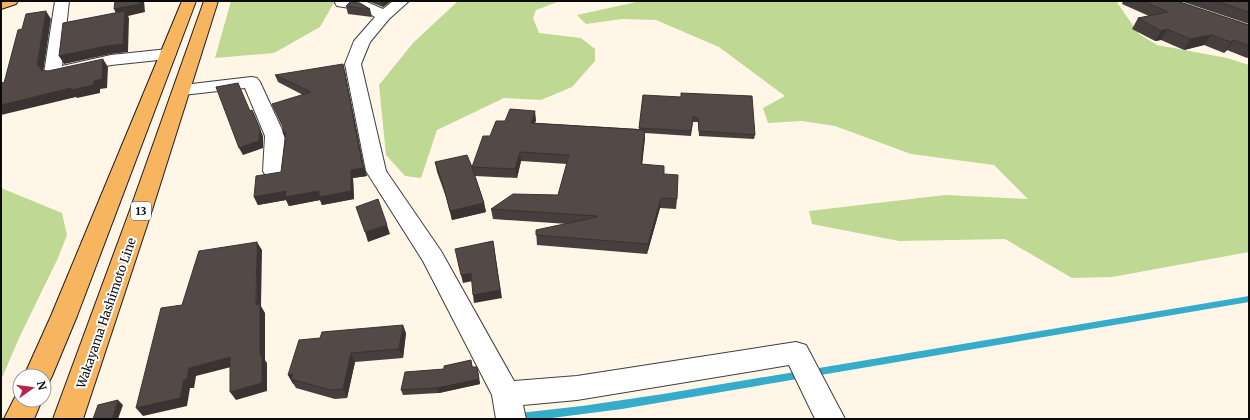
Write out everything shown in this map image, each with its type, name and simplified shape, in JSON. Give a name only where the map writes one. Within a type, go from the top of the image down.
[{"type":"main road","points":[[1,5],[11,1]]},
{"type":"main road","points":[[41,368],[64,316],[189,1]]},
{"type":"main road","name":"Wakayama Hashimoto Line","points":[[68,419],[183,90],[211,1]]},
{"type":"main road","points":[[19,419],[24,408]]},
{"type":"street","points":[[62,1],[53,73],[111,60],[168,54]]},
{"type":"street","points":[[344,1],[342,3],[367,6],[384,16]]},
{"type":"street","points":[[402,1],[384,16],[362,41],[353,64],[376,171],[432,257],[509,406],[577,388],[796,353],[830,419]]},
{"type":"street","points":[[183,90],[251,82],[275,136],[273,170]]},
{"type":"green space","points":[[231,1],[335,1],[320,27],[274,53],[215,58]]},
{"type":"green space","points":[[458,1],[560,1],[536,10],[533,18],[539,33],[581,38],[595,49],[595,61],[572,87],[541,100],[504,98],[437,130],[421,178],[405,176],[386,155],[379,85],[413,43]]},
{"type":"green space","points":[[641,1],[1116,1],[1139,34],[1157,45],[1227,58],[1249,65],[1249,252],[1112,277],[1072,278],[1005,239],[899,241],[812,224],[809,211],[945,195],[1028,199],[994,165],[911,154],[835,126],[802,121],[768,123],[763,108],[785,96],[719,47],[656,20],[622,19],[586,24],[577,15]]},
{"type":"green space","points":[[1,188],[62,213],[67,235],[58,258],[20,336],[1,380]]},
{"type":"building","points":[[115,1],[140,1],[140,4],[114,9]]},
{"type":"building","points":[[1143,1],[1177,1],[1249,25],[1249,46],[1234,40],[1231,42],[1211,35],[1190,39],[1167,29],[1161,31],[1138,18],[1168,12]]},
{"type":"building","points":[[1215,1],[1249,1],[1249,12]]},
{"type":"building","points":[[350,2],[360,3],[370,9],[346,6]]},
{"type":"building","points":[[46,11],[37,64],[41,70],[48,71],[103,59],[102,79],[94,81],[94,85],[71,90],[71,88],[1,105],[1,82],[4,83],[18,30],[22,29],[26,14]]},
{"type":"building","points":[[125,11],[123,44],[59,56],[63,23]]},
{"type":"building","points":[[343,64],[364,168],[351,170],[351,191],[319,197],[319,191],[285,197],[286,191],[254,197],[256,176],[281,172],[286,132],[283,133],[283,127],[272,104],[311,92],[275,75]]},
{"type":"building","points":[[238,83],[250,111],[252,110],[260,129],[259,141],[239,148],[216,87]]},
{"type":"building","points":[[681,93],[752,96],[755,135],[699,131],[698,118],[693,117],[691,131],[639,128],[643,95],[681,97]]},
{"type":"building","points":[[510,109],[535,111],[531,123],[645,130],[641,164],[664,166],[664,174],[678,175],[677,199],[661,198],[648,244],[536,235],[536,230],[597,216],[491,209],[513,194],[558,195],[569,155],[520,152],[515,169],[472,167],[483,136],[490,136],[496,121],[505,121]]},
{"type":"building","points":[[467,155],[484,203],[450,211],[435,162]]},
{"type":"building","points":[[378,199],[387,225],[365,232],[356,207]]},
{"type":"building","points":[[493,241],[500,290],[473,295],[471,273],[461,275],[455,249]]},
{"type":"building","points":[[257,242],[256,305],[260,304],[260,355],[262,355],[262,383],[230,392],[230,357],[189,368],[187,379],[184,380],[180,398],[136,408],[161,308],[182,305],[199,251]]},
{"type":"building","points":[[403,325],[399,349],[351,353],[343,389],[330,390],[291,379],[293,374],[288,375],[299,340],[320,338],[322,332]]},
{"type":"building","points":[[471,360],[472,367],[477,367],[479,379],[437,388],[401,390],[405,372],[444,369],[444,366]]},
{"type":"building","points":[[118,400],[112,419],[93,419],[98,405]]},
{"type":"waterway","points":[[501,419],[582,410],[663,398],[1249,299]]}]
